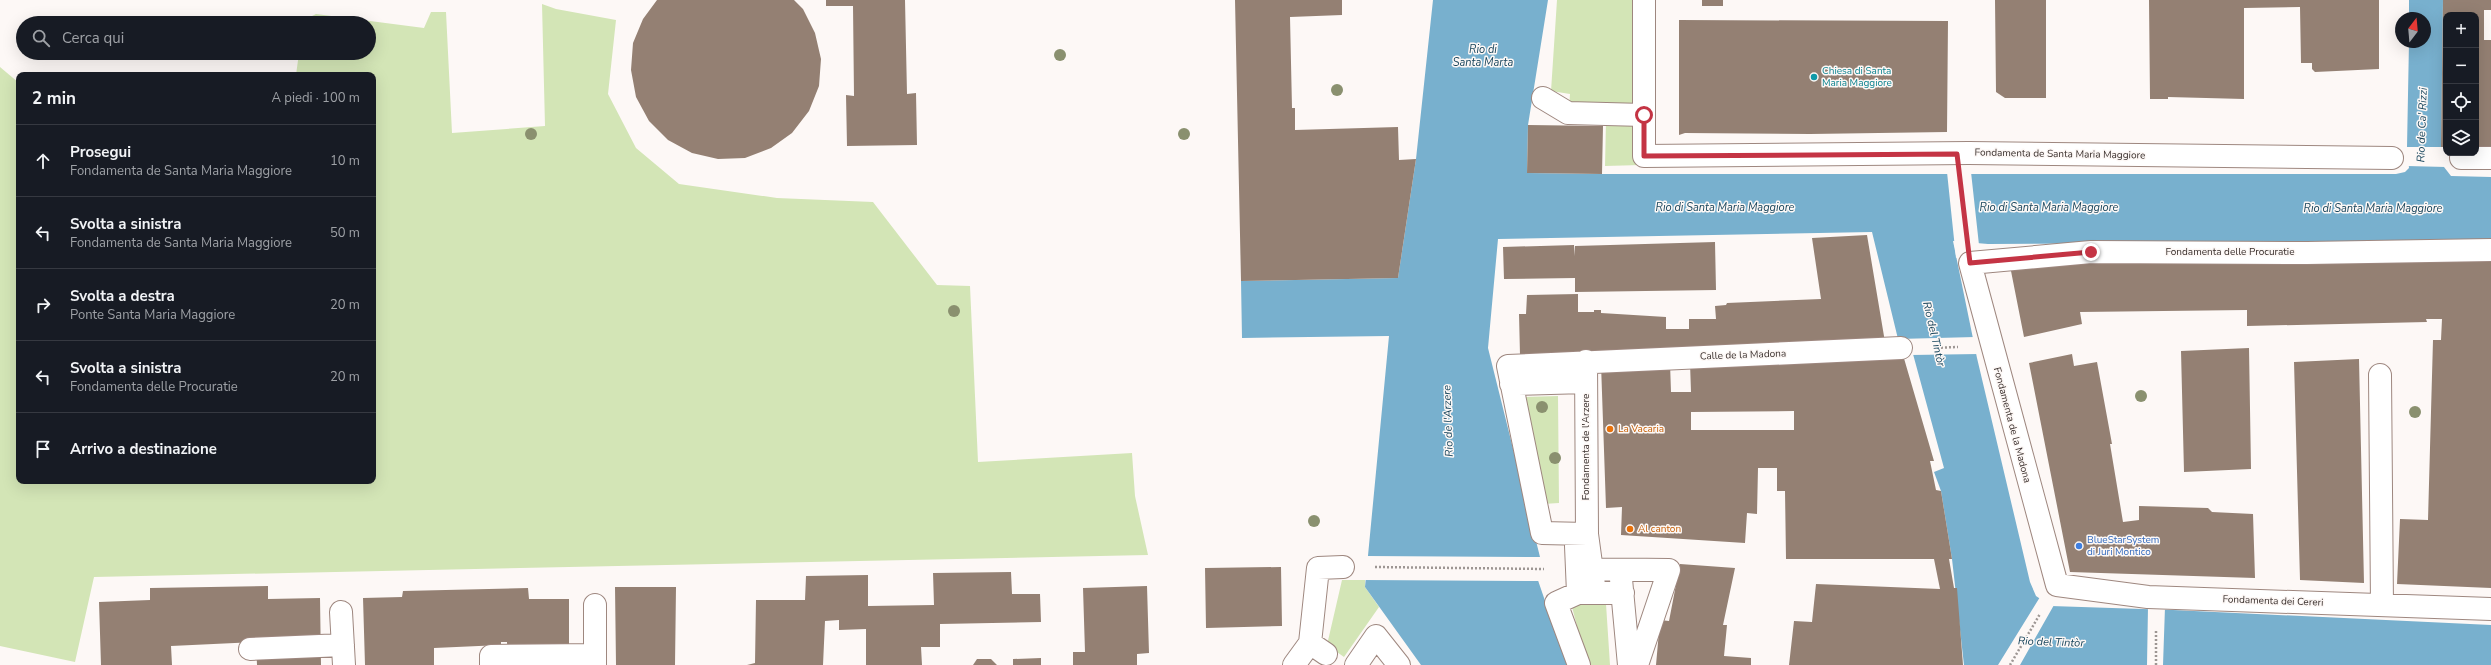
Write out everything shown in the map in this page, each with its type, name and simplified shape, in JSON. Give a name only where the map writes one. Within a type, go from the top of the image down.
[{"type":"street","name":"Fondamenta de Santa Maria Maggiore","points":[[1644,0],[1644,156],[1957,154],[2392,158]]},
{"type":"street","points":[[1543,98],[1568,113],[1644,115]]},
{"type":"street","points":[[2462,158],[2491,158]]},
{"type":"street","name":"Fondamenta delle Procuratie","points":[[1970,263],[2091,252],[2307,253],[2491,250]]},
{"type":"street","name":"Fondamenta de la Madona","points":[[1970,263],[1991,346],[2057,586]]},
{"type":"street","name":"Calle de la Madona","points":[[1586,526],[1542,533],[1508,366],[1581,368],[1901,348]]},
{"type":"street","points":[[1581,368],[1586,593]]},
{"type":"street","name":"Fondamenta de l'Arzere","points":[[1581,368],[1586,526],[1586,593]]},
{"type":"street","points":[[2380,375],[2382,605]]},
{"type":"street","points":[[1336,658],[1318,568],[1343,567]]},
{"type":"street","points":[[1573,569],[1669,570],[1637,665]]},
{"type":"street","points":[[1620,569],[1629,665]]},
{"type":"street","name":"Fondamenta dei Cereri","points":[[2057,586],[2148,597],[2491,609]]},
{"type":"street","points":[[1579,665],[1556,603],[1586,593],[1623,593]]},
{"type":"street","points":[[491,665],[491,656],[595,660],[595,605]]},
{"type":"street","points":[[250,649],[343,655],[341,612]]},
{"type":"street","points":[[1294,665],[1336,658],[1376,636],[1399,665]]},
{"type":"path","points":[[1957,154],[1970,263]]},
{"type":"path","points":[[1901,348],[1991,346]]},
{"type":"path","points":[[1343,567],[1573,569]]},
{"type":"path","points":[[2010,665],[2057,586]]},
{"type":"green space","points":[[1557,0],[1639,0],[1640,109],[1569,109],[1570,94],[1551,91]]},
{"type":"green space","points":[[542,4],[556,9],[616,20],[608,94],[636,148],[679,184],[777,198],[873,202],[937,285],[970,286],[978,462],[1132,453],[1135,496],[1148,555],[94,577],[75,662],[0,646],[0,67],[16,80],[16,484],[376,484],[376,72],[296,72],[298,60],[376,60],[376,22],[424,28],[431,12],[446,12],[452,133],[545,126]]},
{"type":"green space","points":[[316,14],[331,16],[312,16]]},
{"type":"green space","points":[[1606,121],[1640,121],[1641,165],[1605,166]]},
{"type":"green space","points":[[1558,396],[1559,503],[1543,504],[1521,397]]},
{"type":"green space","points":[[1342,580],[1365,580],[1365,587],[1379,607],[1344,657],[1327,645]]},
{"type":"green space","points":[[1571,603],[1606,604],[1610,665],[1587,665]]},
{"type":"water","points":[[1433,0],[1548,0],[1528,125],[1527,173],[2396,174],[2405,172],[2409,168],[2407,147],[2409,48],[2431,48],[2431,12],[2409,12],[2409,0],[2443,0],[2441,147],[2444,167],[2451,176],[2491,177],[2491,242],[1988,244],[1953,241],[1977,358],[2030,582],[2036,596],[2051,606],[2173,610],[2491,625],[2491,665],[1964,665],[1952,559],[1941,491],[1934,472],[1944,468],[1910,343],[1898,339],[1872,232],[1498,239],[1488,348],[1540,557],[1530,557],[1567,665],[1421,665],[1365,587],[1389,336],[1242,338],[1241,281],[1398,278],[1416,159]]},
{"type":"pier","points":[[2405,147],[2443,147],[2443,156],[2444,156],[2446,167],[2407,166]]},
{"type":"pier","points":[[1947,172],[1971,172],[1979,245],[1956,243],[1958,257],[1956,258]]},
{"type":"pier","points":[[1975,337],[1979,354],[1911,355],[1908,344],[1898,339]]},
{"type":"pier","points":[[1366,556],[1542,557],[1533,559],[1540,581],[1363,580]]},
{"type":"pier","points":[[2040,597],[2054,605],[2020,665],[1998,665]]},
{"type":"pier","points":[[2148,607],[2165,607],[2163,665],[2147,665]]},
{"type":"building","points":[[657,0],[794,0],[803,9],[815,33],[821,59],[819,86],[809,111],[792,133],[771,148],[745,158],[718,159],[692,153],[668,140],[649,121],[636,97],[631,70],[633,43],[643,19]]},
{"type":"building","points":[[826,0],[905,0],[907,94],[916,93],[917,145],[847,146],[846,95],[854,96],[853,6],[826,6]]},
{"type":"building","points":[[1235,0],[1342,0],[1342,15],[1290,17],[1292,108],[1295,108],[1295,130],[1398,127],[1399,160],[1416,159],[1398,278],[1241,281]]},
{"type":"building","points":[[1702,0],[1723,0],[1723,6],[1702,6]]},
{"type":"building","points":[[1995,0],[2046,0],[2046,98],[2005,98],[1996,92]]},
{"type":"building","points":[[2149,0],[2379,0],[2379,69],[2315,72],[2312,69],[2312,63],[2301,63],[2300,7],[2244,8],[2244,99],[2168,97],[2168,99],[2150,99]]},
{"type":"building","points":[[2443,0],[2491,0],[2491,10],[2484,10],[2484,40],[2491,40],[2491,148],[2479,148],[2479,12],[2443,12],[2443,147],[2441,147]]},
{"type":"building","name":"Chiesa di Santa Maria Maggiore","points":[[1679,20],[1948,21],[1947,132],[1810,134],[1685,133],[1679,135]]},
{"type":"building","points":[[1528,125],[1603,126],[1602,174],[1527,173]]},
{"type":"building","points":[[1867,235],[1885,342],[1520,355],[1519,314],[1526,314],[1527,295],[1578,294],[1578,312],[1594,312],[1594,310],[1601,310],[1601,313],[1666,317],[1666,329],[1689,329],[1689,319],[1716,319],[1715,306],[1726,305],[1727,303],[1821,299],[1812,238]]},
{"type":"building","points":[[1715,242],[1716,290],[1575,292],[1575,278],[1504,279],[1503,247],[1574,245],[1575,256],[1575,246]]},
{"type":"building","points":[[2491,257],[2491,588],[2397,584],[2400,519],[2428,520],[2433,340],[2441,340],[2442,319],[2426,319],[2427,322],[2247,326],[2247,310],[2080,312],[2082,324],[2024,337],[2011,271],[2064,261]]},
{"type":"building","points":[[2249,348],[2251,469],[2184,472],[2181,351]]},
{"type":"building","points":[[2072,354],[2074,366],[2097,362],[2112,444],[2110,444],[2123,522],[2139,520],[2139,506],[2208,508],[2212,512],[2253,514],[2255,578],[2070,572],[2029,363]]},
{"type":"building","points":[[1903,355],[1934,461],[1930,461],[1936,490],[1941,491],[1952,559],[1949,559],[1954,588],[1957,588],[1963,665],[1789,665],[1794,621],[1812,622],[1816,584],[1940,589],[1934,559],[1786,559],[1785,491],[1777,491],[1777,468],[1758,468],[1757,514],[1747,513],[1745,543],[1621,535],[1622,507],[1606,508],[1601,364],[1670,363],[1671,392],[1691,392],[1690,363]],"holes":[[[1794,411],[1794,430],[1691,430],[1691,412]]]},
{"type":"building","points":[[2359,359],[2364,583],[2300,580],[2294,362]]},
{"type":"building","points":[[1680,564],[1735,568],[1723,625],[1727,625],[1724,656],[1751,658],[1751,665],[1656,665],[1660,620],[1669,621]]},
{"type":"building","points":[[1281,567],[1282,626],[1206,628],[1205,568]]},
{"type":"building","points":[[1011,572],[1012,594],[1040,594],[1041,622],[940,624],[940,647],[921,647],[922,665],[866,665],[866,629],[839,630],[839,620],[825,621],[823,665],[747,665],[755,663],[756,600],[805,600],[806,576],[868,575],[868,606],[934,605],[933,573]]},
{"type":"building","points":[[268,586],[268,599],[320,598],[321,665],[257,665],[256,642],[171,646],[172,665],[101,665],[99,602],[150,600],[150,588]]},
{"type":"building","points":[[1147,586],[1149,653],[1137,654],[1137,665],[1073,665],[1073,652],[1085,652],[1083,588]]},
{"type":"building","points":[[615,587],[676,587],[675,665],[616,665]]},
{"type":"building","points":[[528,588],[529,599],[569,599],[569,665],[508,665],[507,642],[501,642],[501,645],[434,648],[434,665],[365,665],[363,598],[402,597],[403,591]]},
{"type":"building","points":[[1041,658],[1041,665],[1013,665],[1013,659]]},
{"type":"building","points":[[977,659],[991,659],[997,665],[973,665]]},
{"type":"place","name":"Chiesa di Santa Maria Maggiore","points":[[1814,77]]},
{"type":"place","name":"La Vacaria","points":[[1610,429]]},
{"type":"place","name":"Al canton","points":[[1630,529]]},
{"type":"place","name":"BlueStarSystem di Juri Montico","points":[[2079,546]]},
{"type":"route","points":[[1644,115],[1644,156],[1957,154],[1970,263],[2091,252]]},
{"type":"water label","name":"Rio di Santa Marta","points":[[1483,55]]},
{"type":"water label","name":"Rio de Ca' Rizzi","points":[[2422,125]]},
{"type":"water label","name":"Rio di Santa Maria Maggiore","points":[[1725,207]]},
{"type":"water label","name":"Rio di Santa Maria Maggiore","points":[[2049,207]]},
{"type":"water label","name":"Rio di Santa Maria Maggiore","points":[[2373,208]]},
{"type":"water label","name":"Rio del Tintòr","points":[[1934,334]]},
{"type":"water label","name":"Rio de l'Arzere","points":[[1448,421]]},
{"type":"water label","name":"Rio del Tintòr","points":[[2051,642]]}]
